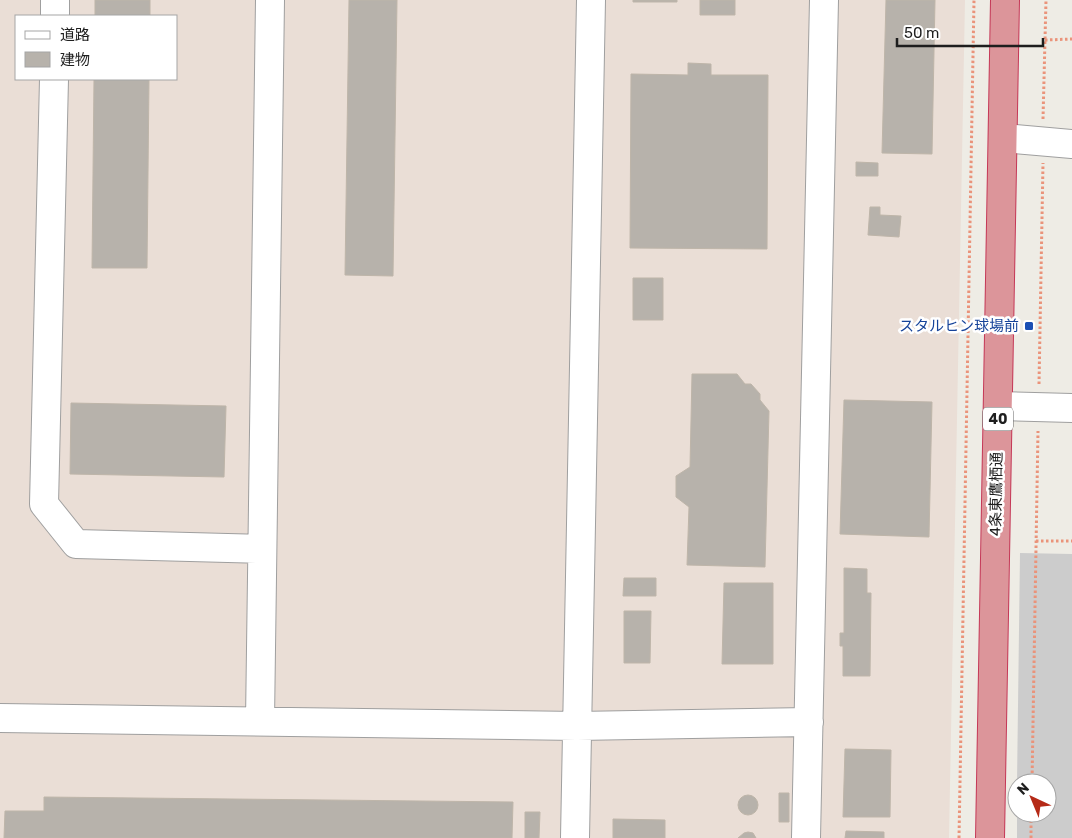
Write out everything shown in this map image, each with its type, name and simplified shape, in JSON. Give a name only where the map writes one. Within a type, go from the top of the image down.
[{"type":"highway","name":"4条東鷹栖通","points":[[990,838],[1005,0]]},
{"type":"lane","points":[[55,0],[55,15]]},
{"type":"lane","points":[[260,721],[270,0]]},
{"type":"lane","points":[[575,838],[591,0]]},
{"type":"lane","points":[[806,838],[824,0]]},
{"type":"lane","points":[[54,80],[44,504],[76,544],[262,549]]},
{"type":"lane","points":[[1003,138],[1072,144]]},
{"type":"lane","points":[[998,406],[1072,408]]},
{"type":"lane","points":[[0,718],[577,726],[808,722]]},
{"type":"path","points":[[958,838],[974,0]]},
{"type":"path","points":[[1045,40],[1072,39]]},
{"type":"path","points":[[1036,541],[1072,541]]},
{"type":"path","points":[[1031,823],[1031,838]]},
{"type":"shaded area","points":[[0,0],[965,0],[949,838],[0,838]]},
{"type":"shaded area","points":[[1020,553],[1072,554],[1072,838],[1017,838],[1017,823],[1057,823],[1057,773],[1017,773]]},
{"type":"building","points":[[95,0],[150,0],[150,15],[95,15]]},
{"type":"building","points":[[349,0],[397,0],[393,276],[345,275]]},
{"type":"building","points":[[633,0],[677,0],[677,2],[633,2]]},
{"type":"building","points":[[700,0],[735,0],[735,15],[700,15]]},
{"type":"building","points":[[886,0],[935,0],[932,154],[882,153]]},
{"type":"building","points":[[688,63],[711,64],[711,75],[768,75],[767,249],[630,248],[631,74],[688,75]]},
{"type":"building","points":[[94,80],[149,80],[147,268],[92,268]]},
{"type":"building","points":[[856,162],[878,163],[878,176],[856,176]]},
{"type":"building","points":[[870,207],[880,207],[880,215],[901,216],[899,237],[868,235]]},
{"type":"building","points":[[633,278],[663,278],[663,320],[633,320]]},
{"type":"building","points":[[692,374],[737,374],[745,384],[751,384],[760,394],[760,400],[769,411],[765,567],[687,565],[689,507],[676,497],[676,476],[690,467]]},
{"type":"building","points":[[844,400],[932,402],[929,537],[840,534]]},
{"type":"building","points":[[71,403],[226,406],[224,477],[70,474]]},
{"type":"building","points":[[844,568],[867,569],[867,593],[871,593],[870,676],[843,676],[843,646],[840,646],[840,633],[844,633]]},
{"type":"building","points":[[624,578],[656,578],[656,596],[623,596]]},
{"type":"building","points":[[724,583],[773,583],[773,664],[722,664]]},
{"type":"building","points":[[624,611],[651,611],[650,663],[624,663]]},
{"type":"building","points":[[845,749],[891,750],[890,817],[843,817]]},
{"type":"building","points":[[779,793],[789,793],[789,822],[779,822]]},
{"type":"building","points":[[748,795],[755,798],[758,805],[755,812],[748,815],[741,812],[738,805],[741,798]]},
{"type":"building","points":[[44,797],[513,802],[512,838],[4,838],[5,811],[44,811]]},
{"type":"building","points":[[525,812],[540,812],[539,838],[525,838]]},
{"type":"building","points":[[613,819],[665,820],[665,838],[613,838]]},
{"type":"building","points":[[846,831],[884,832],[884,838],[845,838]]},
{"type":"building","points":[[744,833],[753,833],[756,838],[738,838]]},
{"type":"place","name":"スタルヒン球場前","points":[[1029,326]]}]
